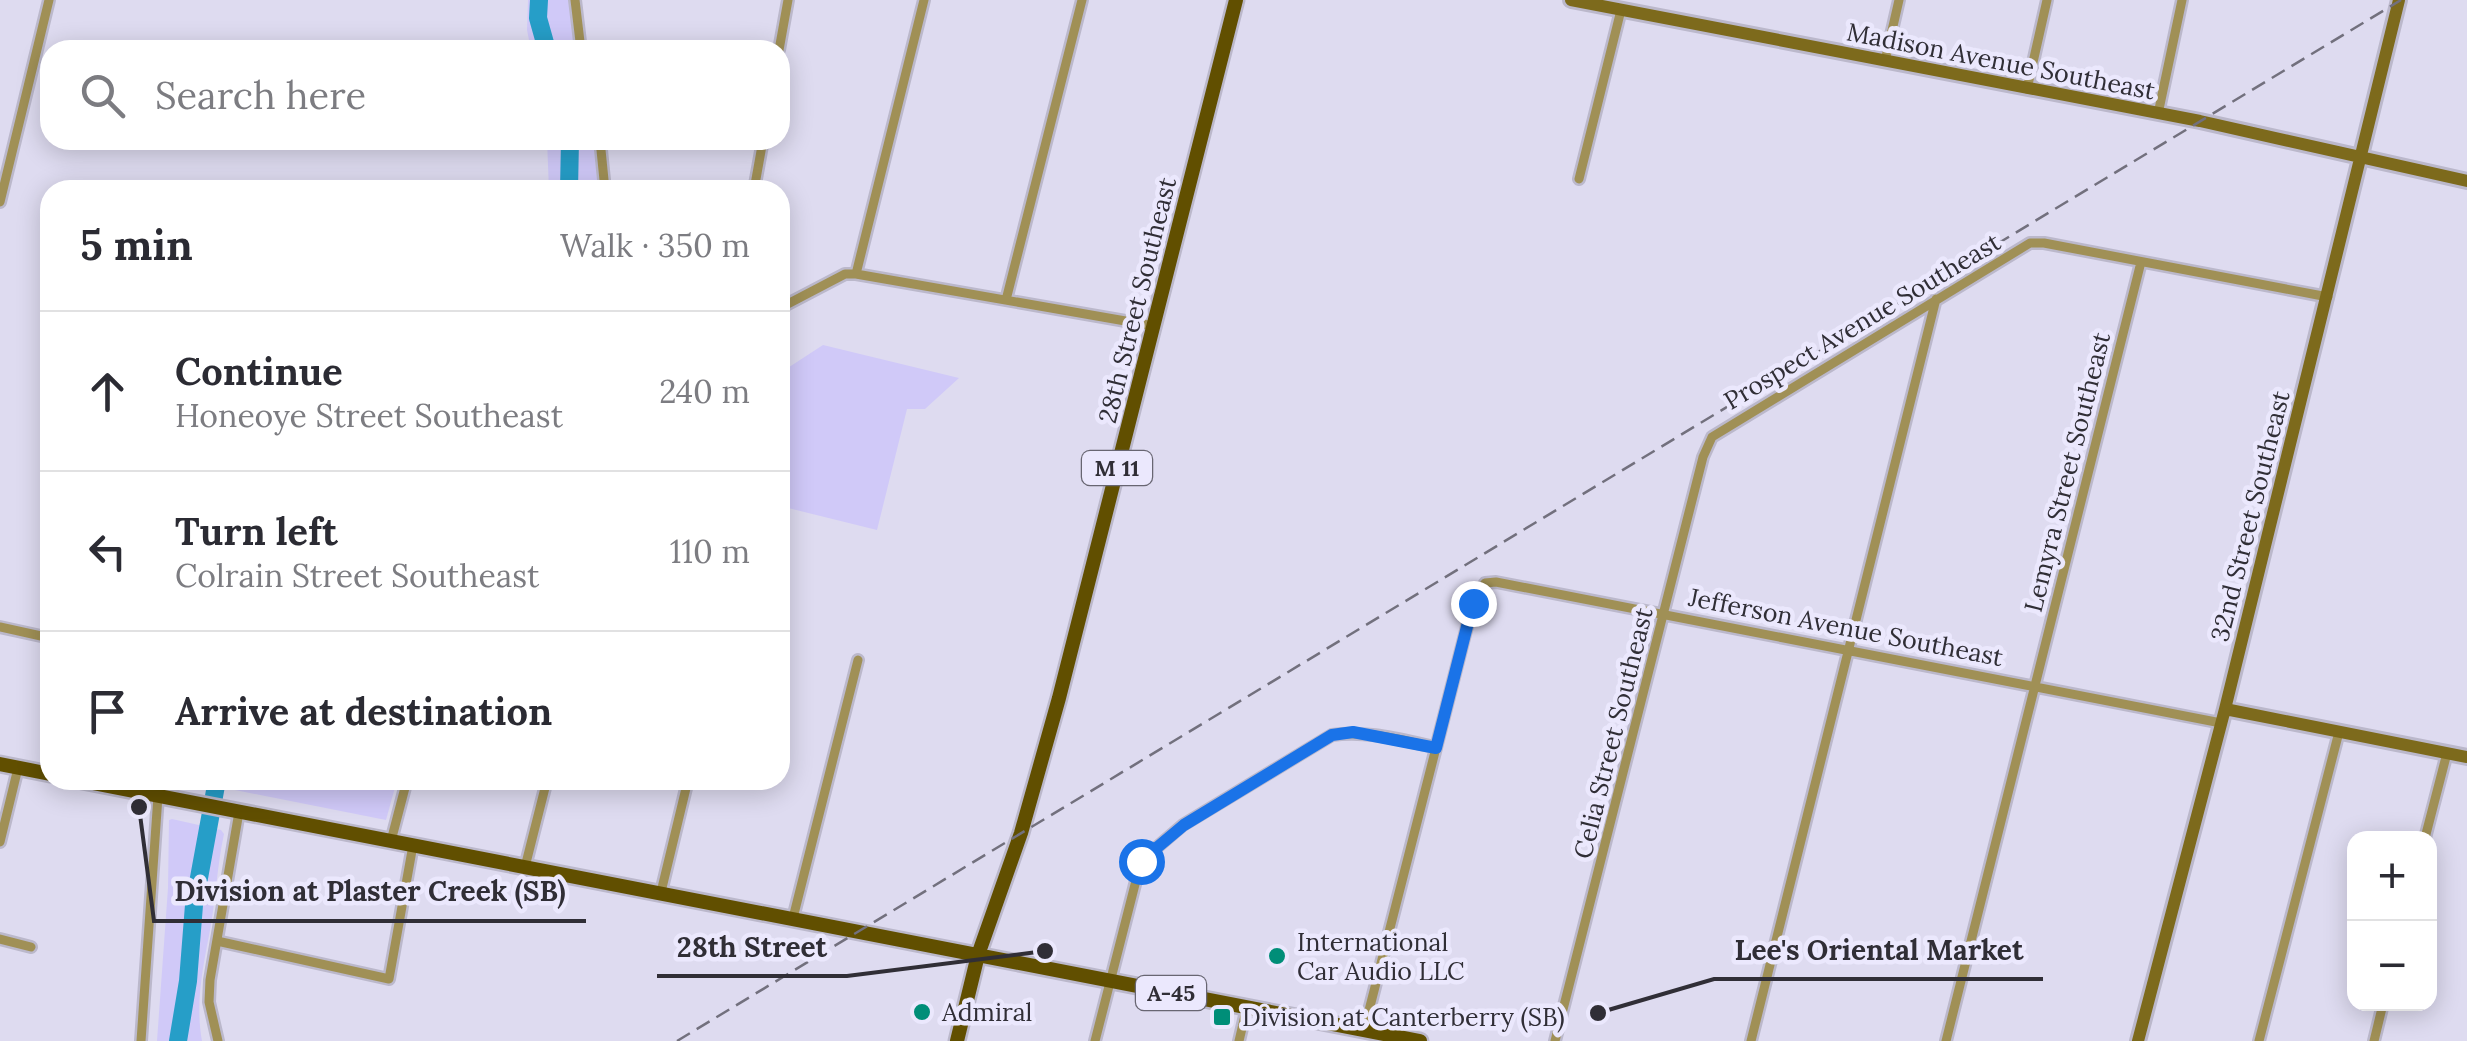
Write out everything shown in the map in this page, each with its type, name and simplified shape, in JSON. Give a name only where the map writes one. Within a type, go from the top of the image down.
[{"type":"main road","name":"28th Street Southeast","points":[[978,955],[1040,768],[1236,0]]},
{"type":"main road","points":[[0,764],[40,772]]},
{"type":"main road","points":[[126,790],[978,955]]},
{"type":"main road","name":"A-45","points":[[978,955],[1364,1030],[1385,1038],[1420,1041]]},
{"type":"main road","name":"M 11","points":[[957,1041],[978,955]]},
{"type":"street","points":[[0,202],[49,0]]},
{"type":"street","points":[[575,0],[580,40]]},
{"type":"street","points":[[781,40],[788,0]]},
{"type":"street","points":[[856,274],[924,0]]},
{"type":"street","points":[[1006,300],[1082,0]]},
{"type":"street","name":"Madison Avenue Southeast","points":[[1571,0],[2158,114],[2467,181]]},
{"type":"street","points":[[1885,61],[1899,0]]},
{"type":"street","points":[[2027,89],[2047,0]]},
{"type":"street","points":[[2158,114],[2182,0]]},
{"type":"street","name":"32nd Street Southeast","points":[[2138,1041],[2223,716],[2399,0]]},
{"type":"street","points":[[1580,179],[1622,10]]},
{"type":"street","points":[[0,144],[14,146]]},
{"type":"street","points":[[601,150],[603,180]]},
{"type":"street","points":[[756,180],[761,150]]},
{"type":"street","name":"Prospect Avenue Southeast","points":[[1712,436],[2030,243],[2328,297]]},
{"type":"street","name":"Lemyra Street Southeast","points":[[1946,1041],[2140,262]]},
{"type":"street","points":[[790,303],[844,274],[856,274],[1154,326]]},
{"type":"street","points":[[1751,1041],[1936,299]]},
{"type":"street","name":"Celia Street Southeast","points":[[1555,1041],[1705,448],[1712,436]]},
{"type":"street","name":"Jefferson Avenue Southeast","points":[[1436,748],[1473,603],[1485,583],[1496,582],[2034,687],[2339,732],[2467,757]]},
{"type":"street","points":[[0,627],[40,636]]},
{"type":"street","points":[[793,918],[858,660]]},
{"type":"street","points":[[2259,1041],[2339,732]]},
{"type":"street","points":[[1095,1041],[1141,861],[1184,825],[1332,735],[1365,733],[1436,748],[1364,1030]]},
{"type":"street","points":[[2428,831],[2447,753]]},
{"type":"street","points":[[0,842],[18,768]]},
{"type":"street","points":[[392,841],[405,790]]},
{"type":"street","points":[[525,868],[544,790]]},
{"type":"street","points":[[661,892],[686,790]]},
{"type":"street","points":[[141,1041],[165,798]]},
{"type":"street","points":[[218,1041],[209,1002],[232,811]]},
{"type":"street","points":[[218,942],[389,979],[413,845]]},
{"type":"street","points":[[0,940],[31,947]]},
{"type":"street","points":[[1239,1041],[1247,1007]]},
{"type":"street","points":[[2374,1041],[2382,1011]]},
{"type":"shaded area","points":[[528,0],[571,0],[575,40],[529,40]]},
{"type":"shaded area","points":[[547,150],[594,150],[597,180],[549,180]]},
{"type":"shaded area","points":[[823,345],[959,378],[925,409],[907,409],[877,530],[790,508],[790,366]]},
{"type":"shaded area","points":[[235,790],[394,790],[386,820]]},
{"type":"shaded area","points":[[172,819],[221,830],[224,834],[201,985],[202,1041],[157,1041]]},
{"type":"waterway","points":[[539,0],[538,18],[544,40]]},
{"type":"waterway","points":[[569,180],[570,150]]},
{"type":"waterway","points":[[178,1041],[194,905],[215,790]]},
{"type":"railway","points":[[677,1041],[2401,0]]},
{"type":"place","name":"Division at Plaster Creek (SB)","points":[[139,807]]},
{"type":"place","name":"28th Street","points":[[1045,951]]},
{"type":"place","name":"International Car Audio LLC","points":[[1277,956]]},
{"type":"place","name":"Admiral","points":[[922,1012]]},
{"type":"place","name":"Lee's Oriental Market","points":[[1598,1013]]},
{"type":"place","name":"Division at Canterberry (SB)","points":[[1222,1017]]},
{"type":"route","points":[[1141,861],[1184,825],[1332,735],[1353,732],[1436,748],[1473,603]]}]
